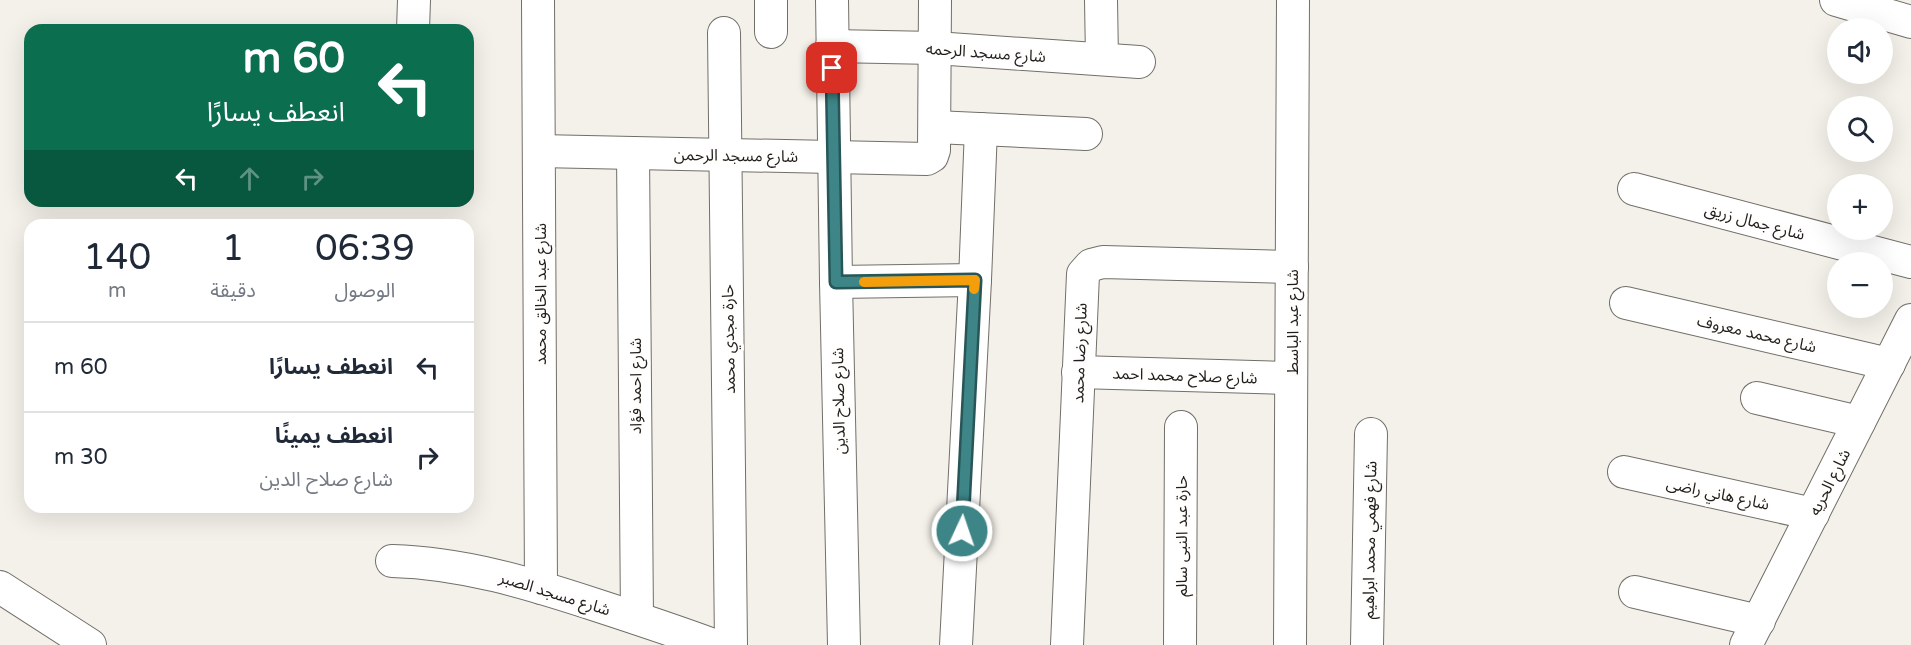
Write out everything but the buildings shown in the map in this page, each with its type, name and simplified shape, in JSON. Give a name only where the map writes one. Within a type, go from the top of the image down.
[{"type":"street","points":[[413,24],[414,0]]},
{"type":"street","name":"شارع عبد الخالق محمد","points":[[538,0],[541,588]]},
{"type":"street","points":[[771,0],[771,32]]},
{"type":"street","name":"شارع صلاح الدين","points":[[832,0],[844,645]]},
{"type":"street","points":[[933,142],[935,0]]},
{"type":"street","points":[[1101,0],[1102,59]]},
{"type":"street","name":"شارع عبد الباسط","points":[[1290,645],[1293,0]]},
{"type":"street","points":[[1836,0],[1893,12]]},
{"type":"street","name":"حارة مجدي محمد","points":[[724,33],[732,645]]},
{"type":"street","name":"شارع مسجد الرحمه","points":[[832,46],[935,48],[1139,62]]},
{"type":"street","points":[[956,645],[981,129]]},
{"type":"street","name":"شارع مسجد الرحمن","points":[[539,152],[927,159],[933,142],[981,129],[1086,134]]},
{"type":"street","name":"شارع احمد فؤاد","points":[[633,153],[637,618]]},
{"type":"street","name":"شارع جمال زريق","points":[[1634,189],[1911,262]]},
{"type":"street","name":"شارع رضا محمد","points":[[1068,645],[1083,274],[1091,265],[1103,262],[1292,267]]},
{"type":"street","points":[[836,282],[975,280]]},
{"type":"street","name":"شارع محمد معروف","points":[[1626,303],[1889,364]]},
{"type":"street","name":"شارع الحريه","points":[[1753,633],[1911,320]]},
{"type":"street","name":"شارع صلاح محمد احمد","points":[[1078,372],[1292,378]]},
{"type":"street","points":[[1757,398],[1859,422]]},
{"type":"street","name":"حارة عبد النبى سالم","points":[[1180,645],[1181,427]]},
{"type":"street","name":"شارع فهمي محمد ابراهيم","points":[[1367,645],[1371,434]]},
{"type":"street","name":"شارع هاني راضى","points":[[1624,472],[1813,514]]},
{"type":"street","name":"شارع مسجد الصبر","points":[[392,561],[422,562],[474,569],[637,618],[713,645]]},
{"type":"street","points":[[0,587],[90,645]]},
{"type":"street","points":[[1635,592],[1753,633]]},
{"type":"slow traffic","points":[[864,282],[975,280],[974,289]]},
{"type":"route","points":[[832,68],[836,282],[975,280],[962,531]]}]
